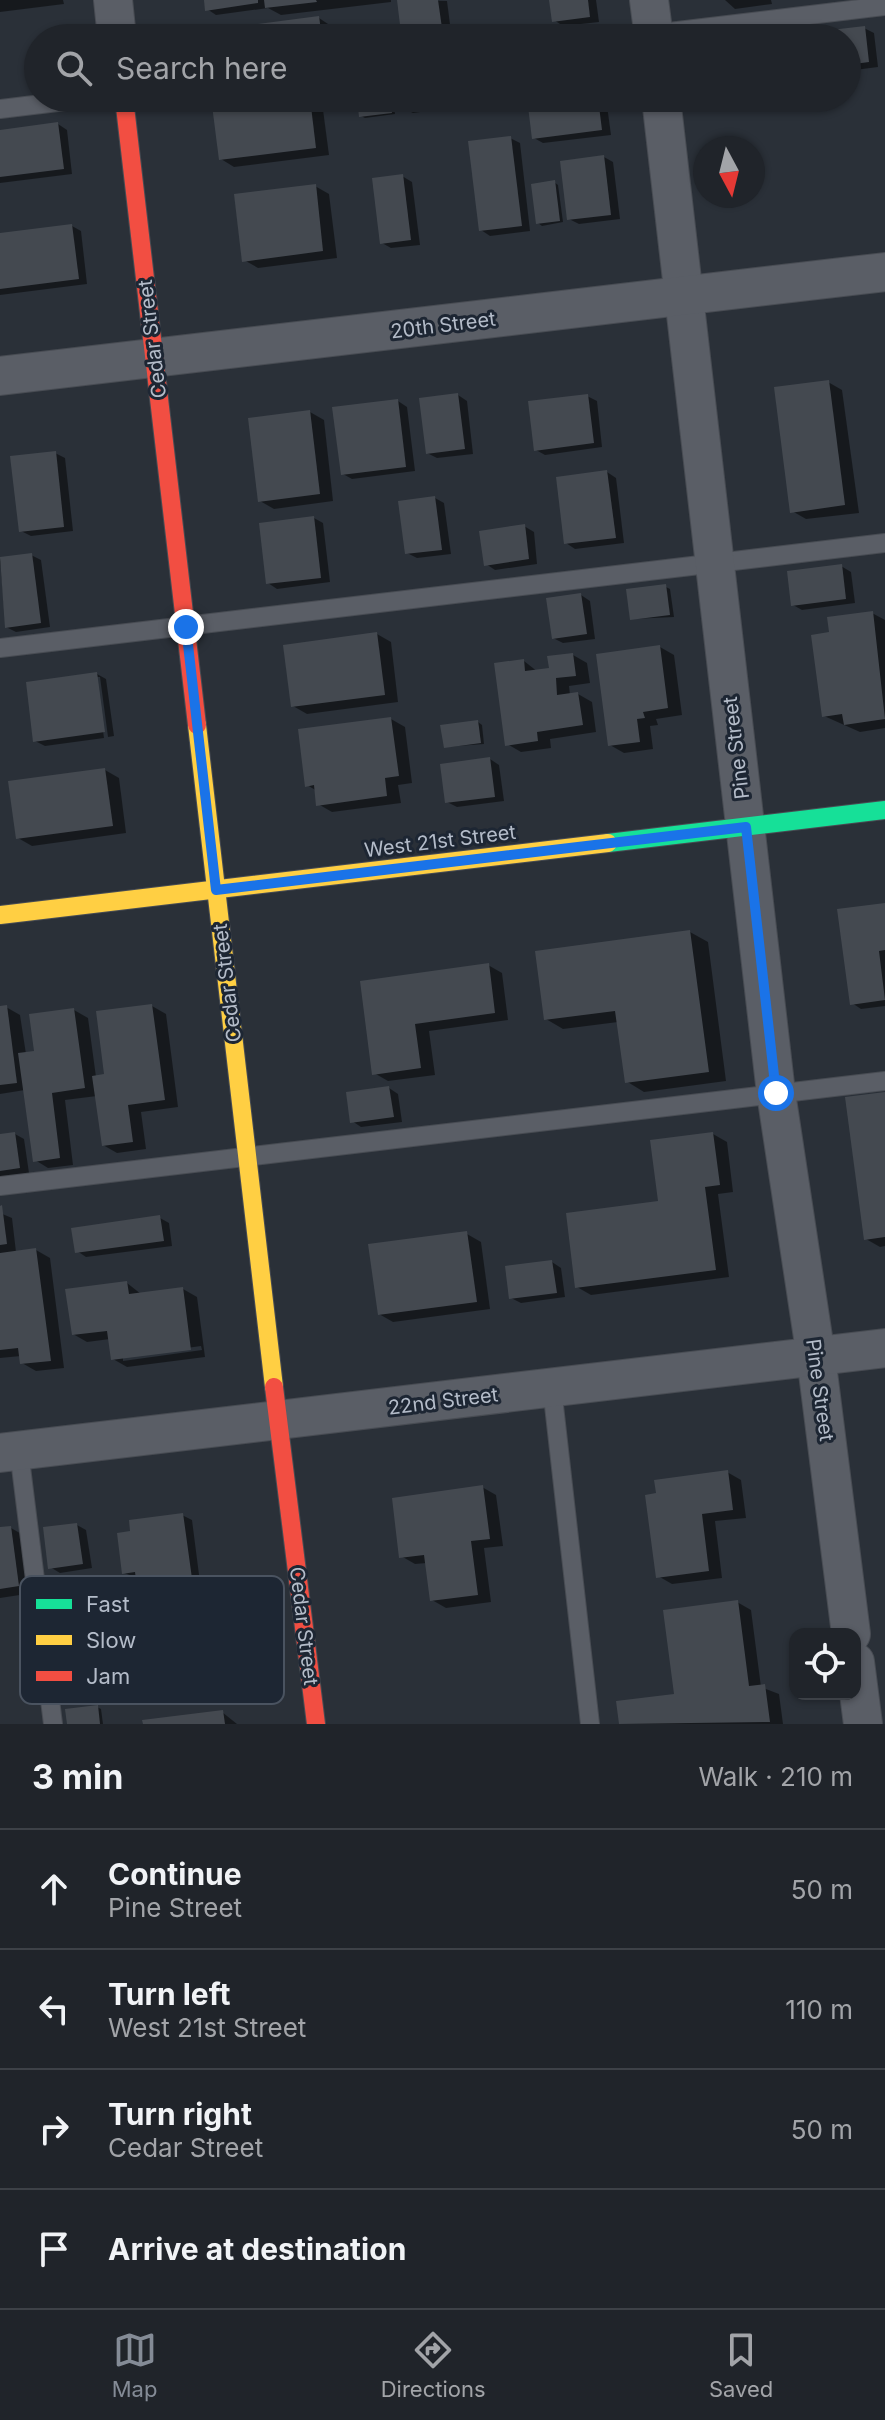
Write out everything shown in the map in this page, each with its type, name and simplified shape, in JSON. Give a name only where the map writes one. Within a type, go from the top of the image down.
[{"type":"street","points":[[113,0],[116,24]]},
{"type":"street","name":"Cedar Street","points":[[126,112],[316,1724]]},
{"type":"street","name":"Pine Street","points":[[663,112],[776,1093],[816,1357],[850,1628]]},
{"type":"street","name":"20th Street","points":[[0,376],[885,272]]},
{"type":"street","name":"West 21st Street","points":[[0,915],[885,810]]},
{"type":"street","name":"22nd Street","points":[[10,1452],[885,1348]]},
{"type":"street","points":[[860,1700],[863,1724]]},
{"type":"lane","points":[[688,24],[885,6]]},
{"type":"lane","points":[[0,109],[24,106]]},
{"type":"lane","points":[[0,648],[885,543]]},
{"type":"lane","points":[[0,1186],[885,1081]]},
{"type":"lane","points":[[552,1388],[590,1724]]},
{"type":"lane","points":[[10,1452],[30,1576]]},
{"type":"lane","points":[[50,1704],[53,1724]]},
{"type":"building","points":[[204,0],[258,0],[258,3],[205,11]]},
{"type":"building","points":[[264,0],[316,0],[317,2],[265,8]]},
{"type":"building","points":[[397,0],[438,0],[441,24],[400,24]]},
{"type":"building","points":[[549,0],[588,0],[590,17],[552,22]]},
{"type":"building","points":[[319,16],[320,24],[258,24]]},
{"type":"building","points":[[861,26],[865,26],[869,62],[861,63]]},
{"type":"building","points":[[213,112],[312,112],[316,148],[219,160]]},
{"type":"building","points":[[358,112],[392,112],[392,113],[359,117]]},
{"type":"building","points":[[529,112],[600,112],[602,130],[532,139]]},
{"type":"building","points":[[58,122],[64,169],[0,177],[0,130]]},
{"type":"building","points":[[511,136],[522,226],[479,231],[468,141]]},
{"type":"building","points":[[604,155],[611,215],[567,220],[560,161]]},
{"type":"building","points":[[403,174],[411,240],[380,244],[372,178]]},
{"type":"building","points":[[555,180],[560,221],[536,224],[531,184]]},
{"type":"building","points":[[316,184],[323,251],[242,262],[234,194]]},
{"type":"building","points":[[72,224],[79,279],[0,289],[0,233]]},
{"type":"building","points":[[829,380],[845,505],[790,513],[774,387]]},
{"type":"building","points":[[458,393],[465,449],[426,454],[419,398]]},
{"type":"building","points":[[588,394],[594,443],[534,451],[528,401]]},
{"type":"building","points":[[398,399],[406,467],[341,475],[332,407]]},
{"type":"building","points":[[310,410],[320,494],[258,502],[248,418]]},
{"type":"building","points":[[56,451],[64,527],[19,532],[10,456]]},
{"type":"building","points":[[607,470],[616,538],[564,544],[556,477]]},
{"type":"building","points":[[435,496],[442,550],[405,554],[398,501]]},
{"type":"building","points":[[314,516],[321,578],[266,584],[259,523]]},
{"type":"building","points":[[525,524],[529,559],[484,566],[479,531]]},
{"type":"building","points":[[32,553],[41,623],[5,628],[0,557]]},
{"type":"building","points":[[842,564],[846,599],[791,606],[787,571]]},
{"type":"building","points":[[666,584],[670,615],[630,620],[626,589]]},
{"type":"building","points":[[581,593],[587,634],[552,639],[546,598]]},
{"type":"building","points":[[873,611],[885,719],[844,725],[842,714],[822,717],[811,635],[829,632],[827,617]]},
{"type":"building","points":[[377,632],[385,695],[291,707],[283,645]]},
{"type":"building","points":[[660,645],[668,708],[643,712],[645,718],[637,719],[640,742],[608,746],[596,654]]},
{"type":"building","points":[[573,653],[576,676],[556,678],[557,695],[578,692],[583,725],[537,732],[538,741],[505,746],[494,663],[524,659],[525,671],[549,668],[547,656]]},
{"type":"building","points":[[97,672],[105,732],[33,742],[26,682]]},
{"type":"building","points":[[391,717],[399,776],[385,778],[387,796],[316,806],[314,785],[305,787],[298,729]]},
{"type":"building","points":[[478,720],[481,743],[444,748],[440,725]]},
{"type":"building","points":[[490,757],[495,797],[445,803],[440,764]]},
{"type":"building","points":[[105,768],[113,826],[16,839],[8,781]]},
{"type":"building","points":[[885,903],[885,950],[879,951],[885,1000],[850,1005],[837,909]]},
{"type":"building","points":[[690,930],[709,1072],[625,1083],[615,1011],[544,1020],[535,951]]},
{"type":"building","points":[[489,963],[495,1013],[415,1024],[421,1068],[372,1075],[360,981]]},
{"type":"building","points":[[152,1004],[165,1100],[128,1105],[133,1142],[102,1146],[92,1076],[104,1074],[96,1011]]},
{"type":"building","points":[[7,1005],[17,1083],[0,1085],[0,1006]]},
{"type":"building","points":[[74,1008],[85,1088],[52,1093],[60,1158],[33,1162],[18,1053],[34,1051],[29,1014]]},
{"type":"building","points":[[389,1086],[394,1117],[350,1123],[346,1092]]},
{"type":"building","points":[[885,1092],[885,1237],[864,1240],[845,1097]]},
{"type":"building","points":[[15,1132],[20,1168],[0,1171],[0,1134]]},
{"type":"building","points":[[713,1132],[720,1185],[705,1187],[716,1270],[575,1288],[566,1213],[658,1201],[650,1140]]},
{"type":"building","points":[[0,1206],[7,1244],[0,1245]]},
{"type":"building","points":[[160,1215],[164,1241],[75,1253],[71,1228]]},
{"type":"building","points":[[467,1231],[477,1302],[378,1315],[368,1244]]},
{"type":"building","points":[[36,1248],[51,1361],[20,1364],[18,1348],[0,1350],[0,1253]]},
{"type":"building","points":[[552,1260],[557,1293],[509,1299],[505,1266]]},
{"type":"building","points":[[127,1281],[129,1294],[183,1287],[191,1350],[111,1360],[107,1331],[72,1335],[65,1289]]},
{"type":"building","points":[[728,1470],[733,1510],[702,1514],[709,1571],[656,1578],[645,1495],[656,1493],[654,1480]]},
{"type":"building","points":[[483,1485],[490,1539],[471,1541],[478,1595],[430,1601],[424,1555],[399,1558],[392,1498]]},
{"type":"building","points":[[183,1513],[192,1576],[122,1574],[117,1533],[130,1531],[129,1520]]},
{"type":"building","points":[[77,1523],[83,1564],[48,1569],[43,1527]]},
{"type":"building","points":[[11,1526],[19,1586],[0,1589],[0,1527]]},
{"type":"building","points":[[738,1600],[749,1686],[765,1684],[770,1722],[619,1724],[616,1701],[674,1694],[663,1610]]},
{"type":"building","points":[[98,1705],[100,1724],[67,1724],[65,1709]]},
{"type":"building","points":[[223,1710],[225,1724],[143,1724],[142,1720]]},
{"type":"traffic: fast","points":[[608,843],[885,810]]},
{"type":"traffic: slow","points":[[197,725],[274,1387]]},
{"type":"traffic: slow","points":[[0,915],[608,843]]},
{"type":"traffic: jam","points":[[126,112],[197,725]]},
{"type":"traffic: jam","points":[[274,1387],[316,1724]]},
{"type":"route","points":[[186,627],[216,890],[746,827],[776,1093]]}]
